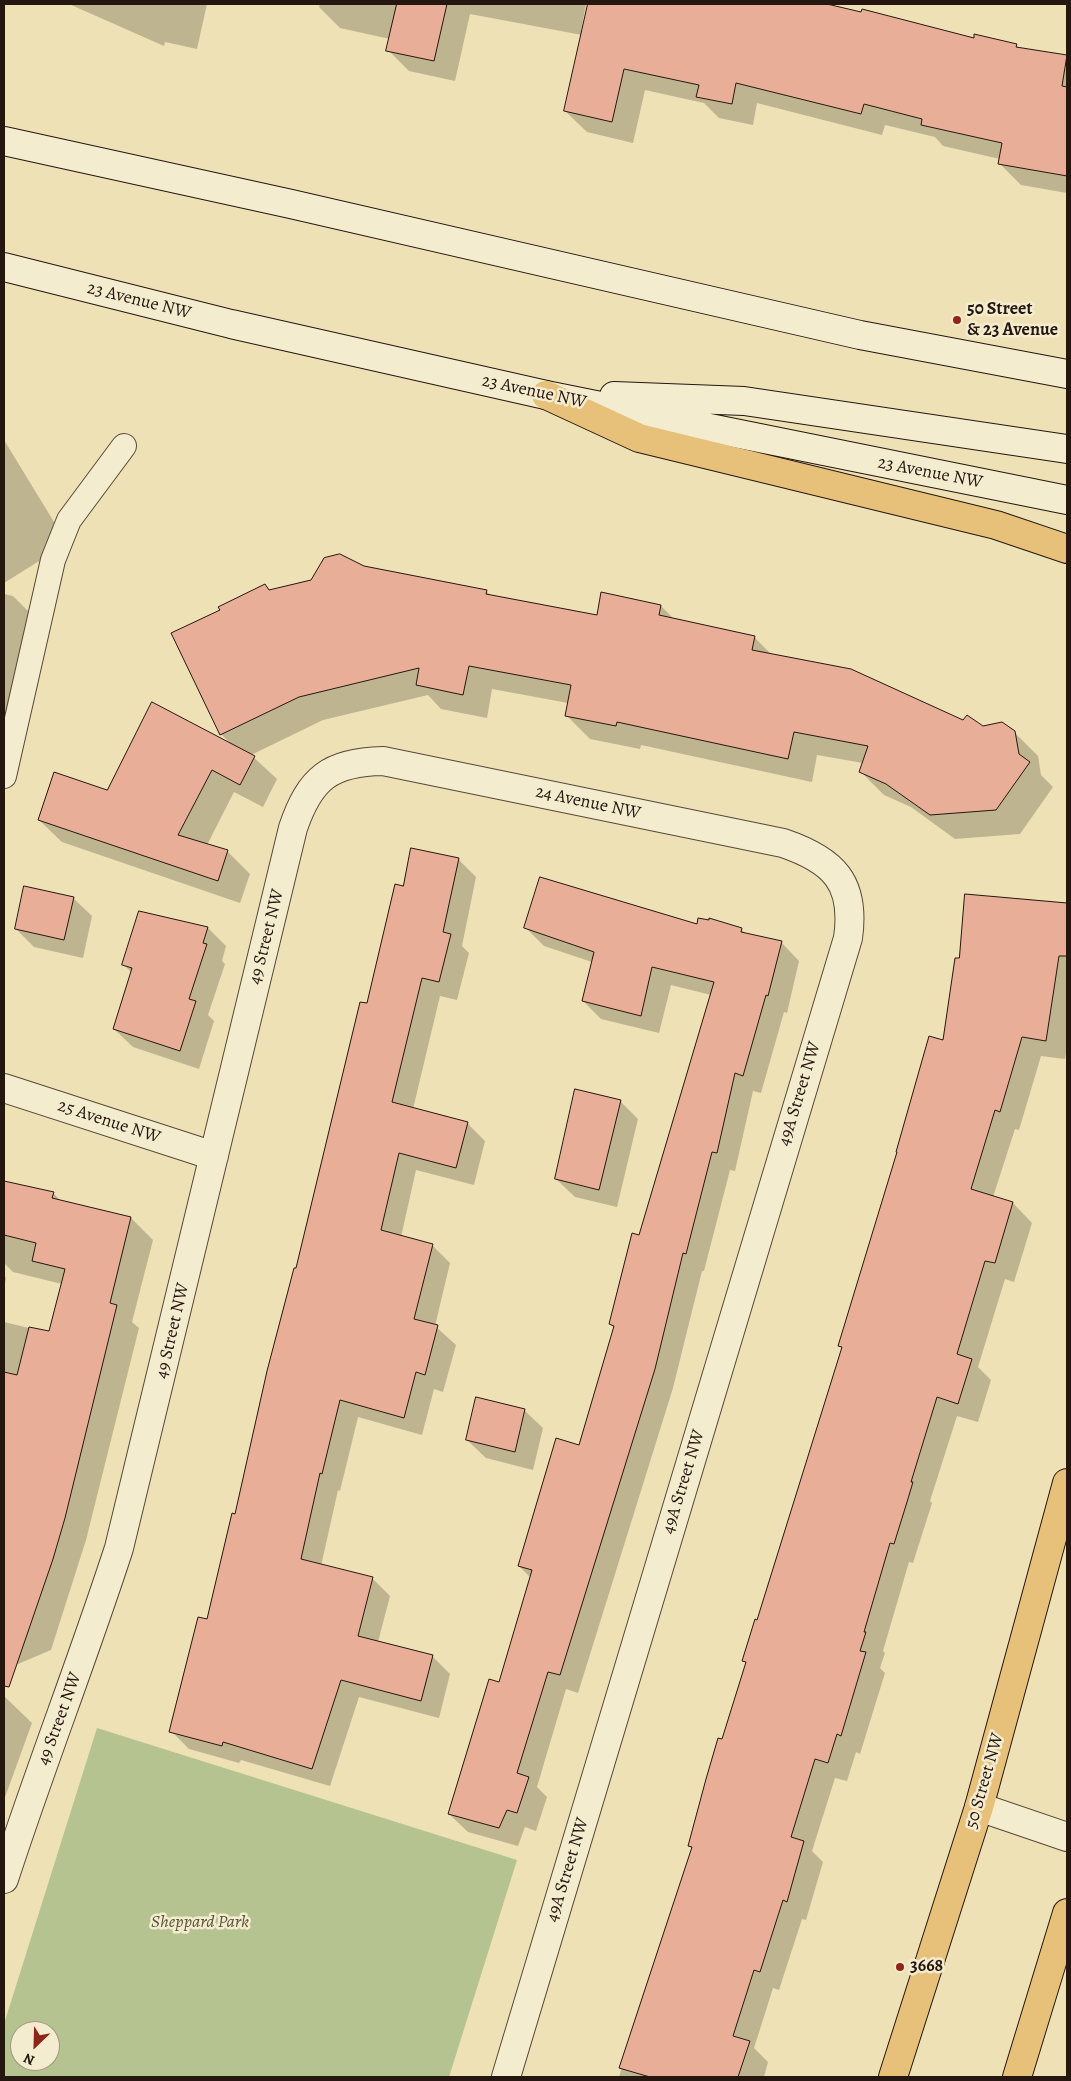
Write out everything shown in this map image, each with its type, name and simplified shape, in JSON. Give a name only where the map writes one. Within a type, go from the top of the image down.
[{"type":"main road","points":[[540,394],[639,438],[996,525],[1067,549]]},
{"type":"main road","name":"50 Street NW","points":[[893,2077],[978,1807],[1067,1483]]},
{"type":"main road","points":[[1017,2077],[1067,1913]]},
{"type":"street","points":[[4,141],[301,206],[860,335],[1067,374]]},
{"type":"street","name":"23 Avenue NW","points":[[4,267],[231,324],[540,394],[1067,500]]},
{"type":"street","points":[[540,394],[744,401],[1067,449]]},
{"type":"street","name":"24 Avenue NW","points":[[322,779],[347,764],[363,761],[383,761],[783,843],[823,860],[837,873],[842,885]]},
{"type":"street","name":"49 Street NW","points":[[4,1879],[28,1805],[91,1636],[119,1548],[293,828],[300,807],[310,791],[322,779]]},
{"type":"street","name":"49A Street NW","points":[[506,2077],[848,938],[851,918],[849,904],[842,885]]},
{"type":"street","name":"25 Avenue NW","points":[[4,1088],[214,1156]]},
{"type":"street","points":[[978,1807],[1067,1837]]},
{"type":"lane","points":[[4,776],[53,560],[69,520],[124,446]]},
{"type":"green space","name":"Sheppard Park","points":[[97,1728],[517,1860],[449,2077],[4,2077],[4,2024]]},
{"type":"building","points":[[397,4],[447,4],[434,61],[386,51]]},
{"type":"building","points":[[588,4],[827,4],[861,12],[862,9],[974,38],[974,34],[1017,44],[1016,47],[1067,55],[1062,86],[1067,87],[1067,176],[998,164],[1002,143],[921,125],[922,119],[864,104],[861,114],[736,83],[732,104],[696,97],[699,85],[624,69],[612,122],[564,111]]},
{"type":"building","points":[[340,554],[364,566],[487,590],[486,594],[597,615],[601,592],[661,605],[659,615],[755,636],[752,650],[851,669],[963,720],[967,715],[983,726],[1002,722],[1015,731],[1019,754],[1030,762],[996,810],[930,815],[886,784],[859,772],[868,746],[794,732],[788,759],[617,722],[616,726],[565,716],[571,685],[469,666],[463,695],[416,685],[419,668],[299,697],[220,735],[171,633],[220,610],[218,607],[265,584],[269,590],[311,580],[324,558]]},
{"type":"building","points":[[152,702],[255,756],[240,785],[212,770],[178,835],[228,850],[218,881],[38,820],[54,772],[107,790]]},
{"type":"building","points":[[411,848],[459,858],[443,932],[451,934],[439,982],[422,978],[392,1102],[468,1122],[456,1168],[399,1153],[381,1230],[433,1244],[414,1319],[438,1325],[425,1375],[416,1372],[404,1418],[340,1400],[322,1474],[320,1473],[301,1559],[373,1577],[358,1636],[433,1655],[421,1701],[341,1680],[312,1769],[223,1742],[222,1746],[169,1732],[198,1617],[207,1619],[232,1513],[235,1514],[267,1371],[294,1268],[296,1268],[360,1002],[367,1003],[395,884],[403,886]]},
{"type":"building","points":[[540,877],[697,924],[698,918],[709,920],[709,918],[742,928],[741,932],[782,941],[768,996],[766,995],[743,1076],[735,1073],[717,1153],[712,1152],[686,1254],[683,1253],[655,1369],[560,1675],[548,1672],[517,1773],[529,1777],[517,1813],[507,1810],[499,1828],[448,1814],[489,1679],[499,1682],[532,1570],[518,1566],[556,1438],[579,1445],[614,1326],[609,1324],[632,1233],[639,1235],[714,982],[652,967],[641,1016],[582,1001],[594,952],[524,928]]},
{"type":"building","points":[[24,886],[74,897],[64,940],[15,929]]},
{"type":"building","points":[[965,894],[1067,903],[1067,956],[1059,956],[1046,1041],[1022,1037],[1000,1112],[995,1110],[971,1189],[1013,1202],[995,1263],[985,1261],[957,1354],[972,1359],[958,1404],[937,1397],[894,1544],[890,1543],[864,1632],[866,1632],[860,1651],[866,1652],[841,1736],[837,1734],[828,1763],[815,1759],[791,1837],[804,1841],[787,1902],[783,1900],[760,1972],[754,1970],[733,2036],[750,2041],[738,2077],[650,2077],[619,2068],[692,1847],[688,1846],[706,1779],[718,1738],[722,1739],[746,1662],[742,1661],[755,1619],[757,1620],[842,1347],[838,1346],[897,1152],[929,1036],[943,1040],[955,958],[959,958]]},
{"type":"building","points":[[139,911],[208,927],[203,943],[207,944],[189,999],[196,1001],[180,1051],[113,1029],[132,968],[122,965]]},
{"type":"building","points":[[575,1089],[621,1100],[599,1190],[555,1179]]},
{"type":"building","points":[[4,1181],[54,1192],[52,1198],[131,1217],[110,1303],[117,1305],[65,1518],[53,1559],[9,1687],[4,1686],[4,1372],[17,1375],[29,1327],[49,1331],[65,1269],[32,1261],[36,1243],[4,1235]]},
{"type":"building","points":[[476,1397],[525,1409],[515,1452],[466,1440]]},
{"type":"place","name":"50 Street & 23 Avenue","points":[[957,320]]},
{"type":"place","name":"3668","points":[[900,1967]]}]
